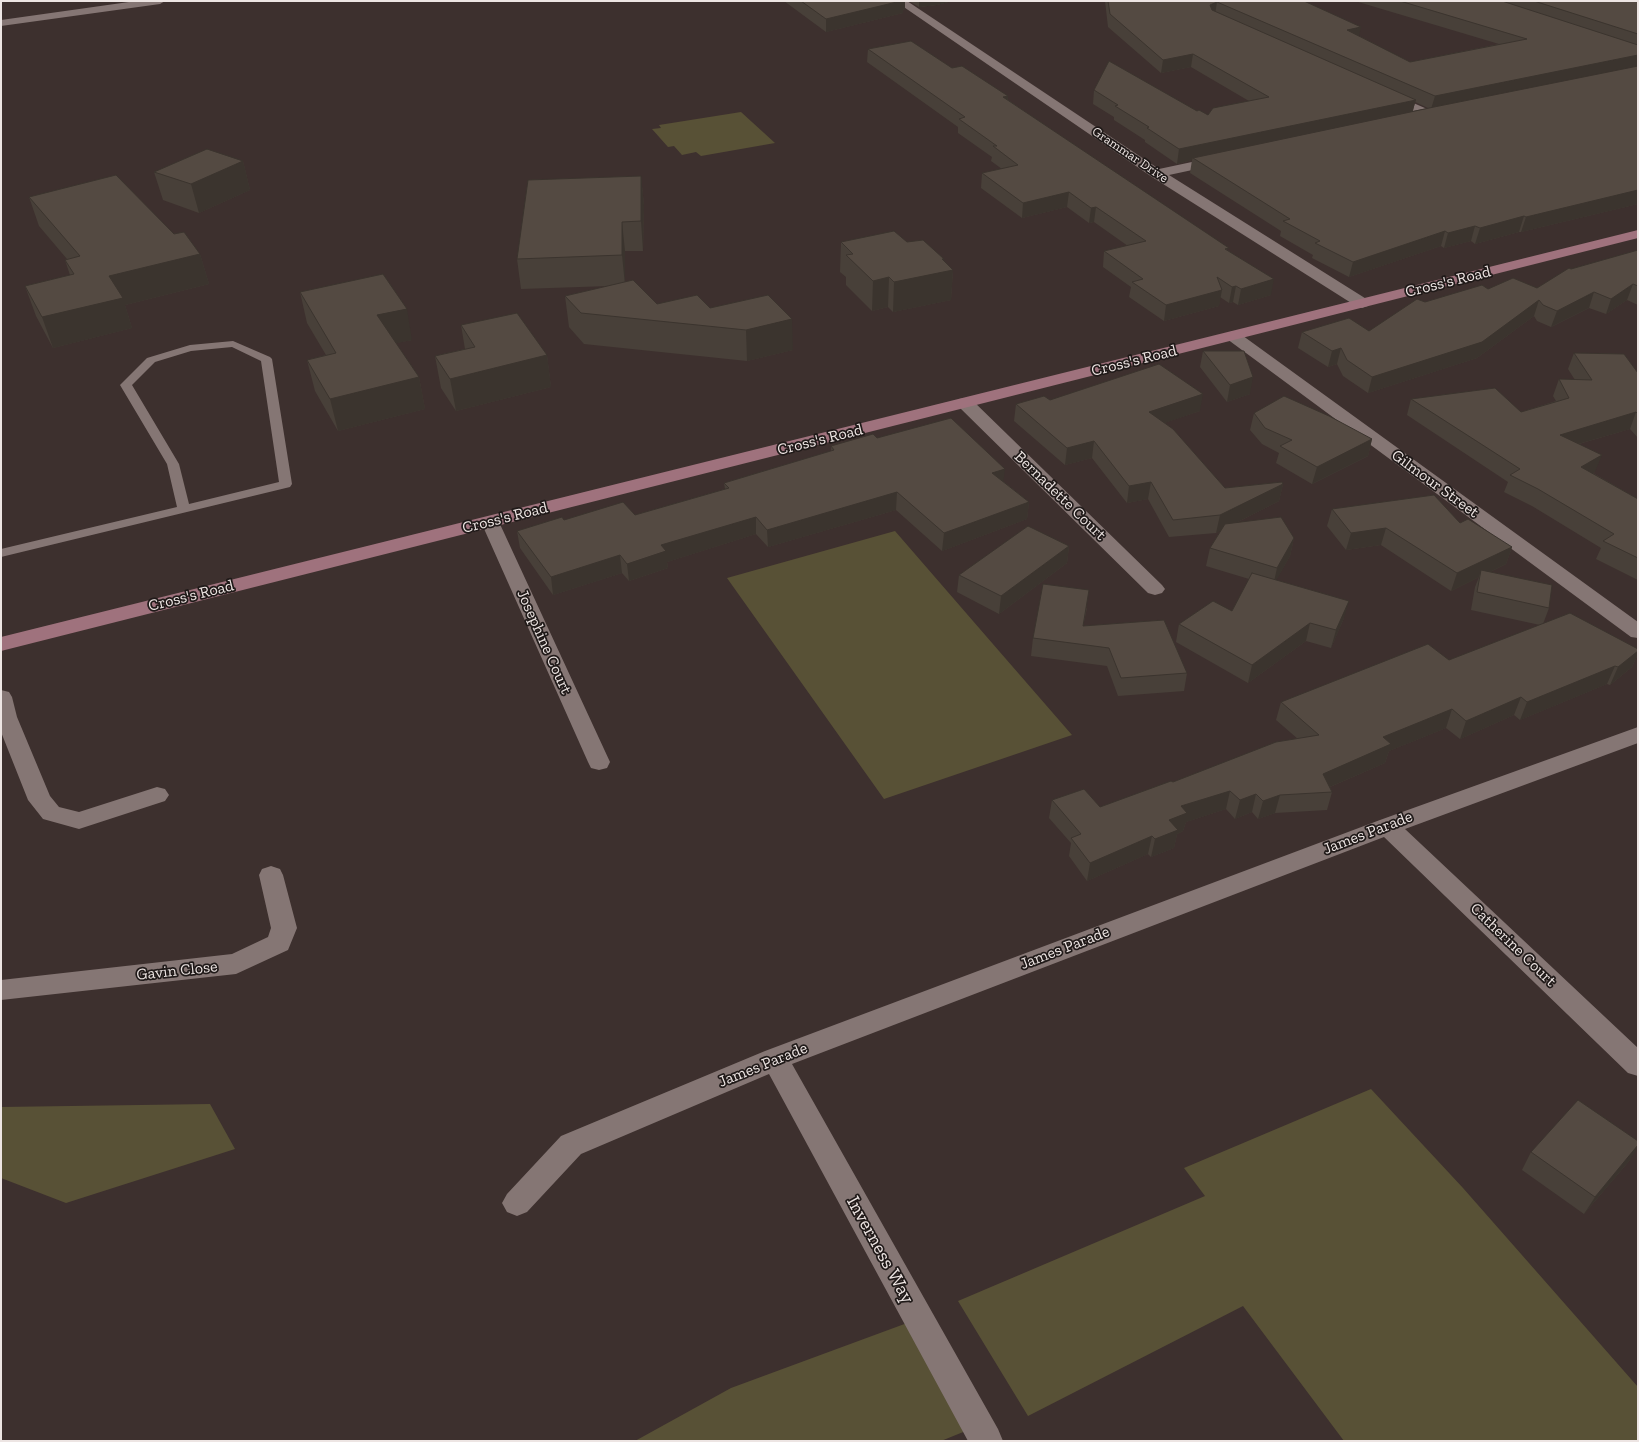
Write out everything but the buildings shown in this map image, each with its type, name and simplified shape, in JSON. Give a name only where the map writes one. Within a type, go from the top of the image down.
[{"type":"street","points":[[1,22],[160,1]]},
{"type":"street","name":"Grammar Drive","points":[[900,1],[1156,174],[1362,303]]},
{"type":"street","points":[[1373,89],[1430,115]]},
{"type":"street","points":[[1406,120],[1445,112]]},
{"type":"street","points":[[1156,174],[1235,157]]},
{"type":"street","name":"Cross's Road","points":[[1,644],[965,404],[1638,234]]},
{"type":"street","name":"Gilmour Street","points":[[1233,336],[1638,632]]},
{"type":"street","name":"Bernadette Court","points":[[965,404],[1156,590]]},
{"type":"street","name":"Josephine Court","points":[[490,522],[599,762]]},
{"type":"street","points":[[1,697],[6,717],[40,800],[51,813],[79,821],[157,796]]},
{"type":"street","name":"James Parade","points":[[517,1203],[571,1145],[775,1059],[1388,826],[1638,735]]},
{"type":"street","name":"Catherine Court","points":[[1388,826],[1638,1065]]},
{"type":"street","name":"Gavin Close","points":[[1,990],[236,964],[279,943],[284,928],[271,875]]},
{"type":"street","name":"Inverness Way","points":[[775,1059],[986,1441]]},
{"type":"lane","points":[[1,553],[184,509],[286,484],[266,359],[232,344],[190,348],[151,360],[126,385],[173,464],[184,509]]},
{"type":"shaded area","points":[[741,112],[775,143],[701,156],[696,152],[682,155],[674,146],[668,147],[652,129],[661,128],[659,125]]},
{"type":"shaded area","points":[[895,531],[1072,735],[884,799],[727,578]]},
{"type":"shaded area","points":[[1371,1089],[1463,1188],[1638,1387],[1638,1441],[1344,1441],[1243,1306],[1028,1416],[958,1301],[1205,1196],[1184,1168]]},
{"type":"shaded area","points":[[210,1104],[235,1149],[66,1203],[1,1178],[1,1107]]},
{"type":"shaded area","points":[[918,1319],[978,1426],[941,1441],[635,1441],[731,1388]]}]
